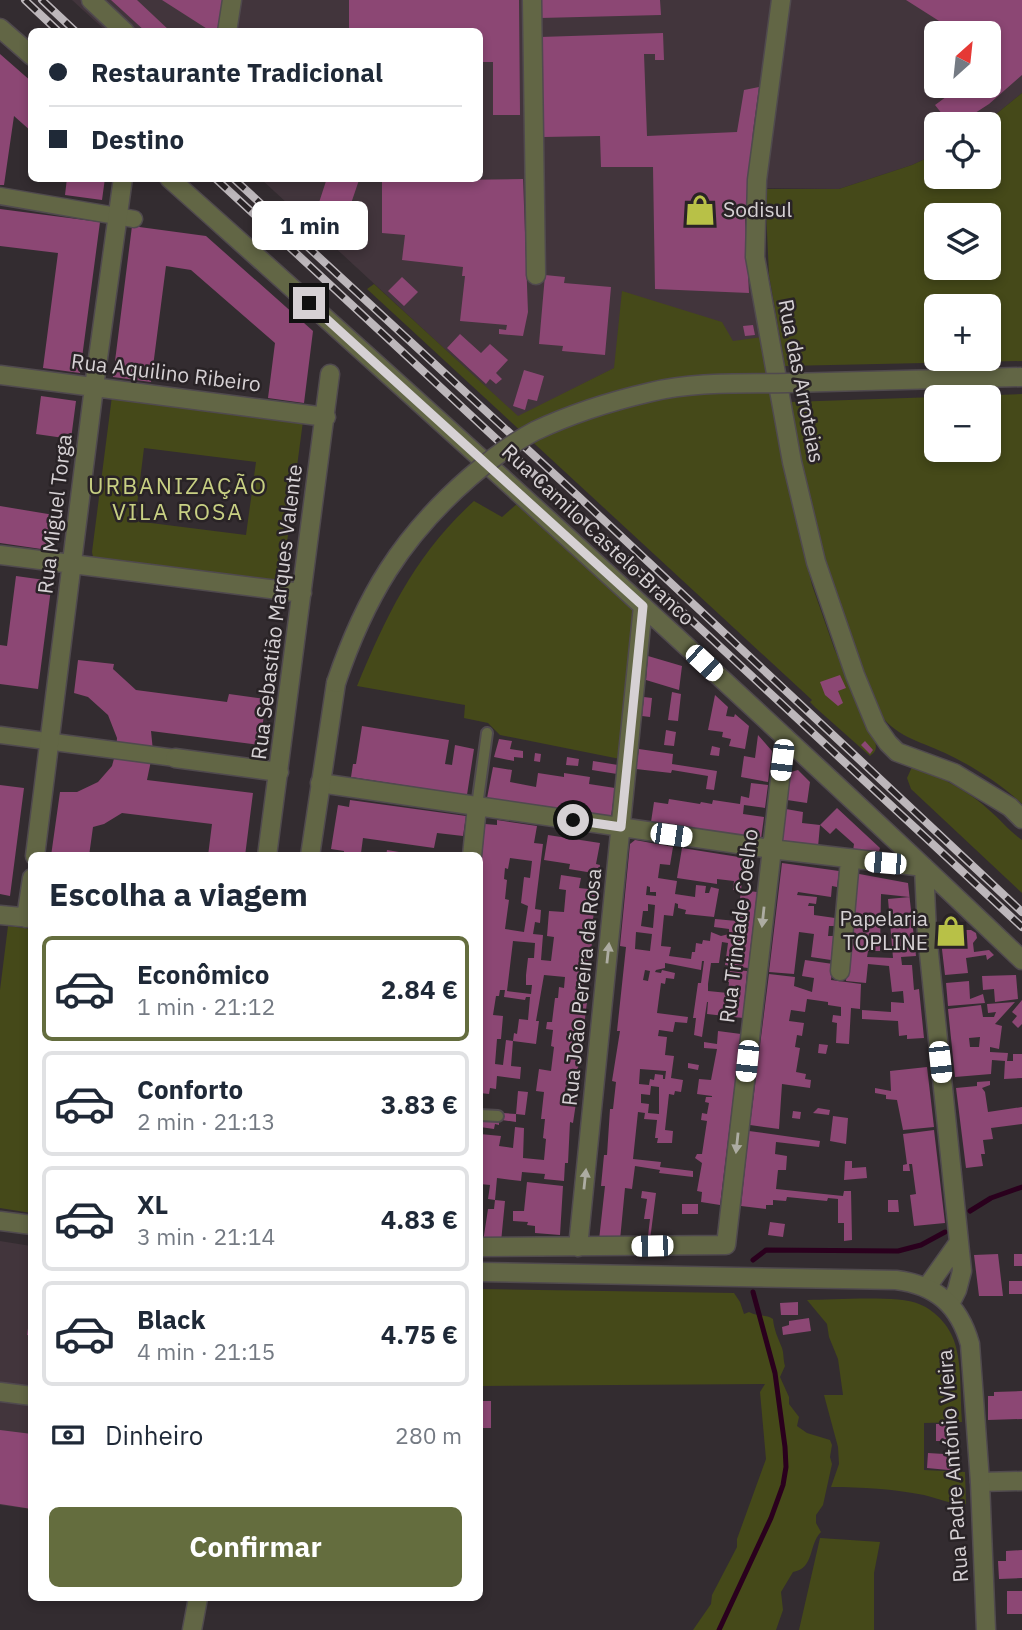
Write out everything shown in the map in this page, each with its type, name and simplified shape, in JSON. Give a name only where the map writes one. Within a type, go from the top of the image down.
[{"type":"street","points":[[91,0],[121,28]]},
{"type":"street","points":[[228,28],[232,0]]},
{"type":"street","points":[[532,0],[536,275]]},
{"type":"street","name":"Rua das Arroteias","points":[[781,0],[757,180],[755,244],[757,269],[792,461],[816,562],[845,650],[881,735],[897,751],[954,773],[1010,807],[1022,819]]},
{"type":"street","points":[[0,28],[28,52]]},
{"type":"street","name":"Rua Miguel Torga","points":[[36,852],[94,387],[126,217],[123,182]]},
{"type":"street","name":"Rua Camilo Castelo Branco","points":[[173,182],[643,606],[1022,960]]},
{"type":"street","points":[[0,196],[126,217]]},
{"type":"street","name":"Rua Sebastião Marques Valente","points":[[268,852],[330,374]]},
{"type":"street","name":"Rua Aquilino Ribeiro","points":[[0,375],[326,416]]},
{"type":"street","points":[[311,852],[335,683],[350,639],[375,589],[405,542],[441,502],[492,459],[534,432],[587,410],[653,391],[715,384],[1022,377]]},
{"type":"street","points":[[0,555],[302,593]]},
{"type":"street","name":"Rua João Pereira da Rosa","points":[[578,1247],[643,606]]},
{"type":"street","points":[[0,735],[279,772]]},
{"type":"street","name":"Rua Trindade Coelho","points":[[578,1247],[726,1245],[785,737]]},
{"type":"street","points":[[320,783],[850,860],[924,867],[927,934],[961,1271],[957,1290],[950,1304]]},
{"type":"street","points":[[472,852],[477,806]]},
{"type":"street","points":[[840,971],[850,860]]},
{"type":"street","points":[[0,915],[28,918]]},
{"type":"street","points":[[0,1221],[28,1224]]},
{"type":"street","points":[[483,1272],[864,1279],[909,1281],[927,1287],[958,1242]]},
{"type":"street","points":[[483,1247],[578,1247]]},
{"type":"street","name":"Rua Padre António Vieira","points":[[927,1287],[950,1304],[964,1325],[970,1344],[980,1482],[986,1630]]},
{"type":"street","points":[[0,1392],[28,1396]]},
{"type":"street","points":[[980,1482],[1022,1481]]},
{"type":"street","points":[[192,1630],[197,1601]]},
{"type":"lane","points":[[477,806],[487,733]]},
{"type":"lane","points":[[483,1115],[498,1116]]},
{"type":"shaded area","points":[[72,0],[1022,0],[1022,93],[999,112],[924,112],[924,160],[839,189],[756,188],[770,336],[615,368],[518,417],[264,182],[483,182],[483,28],[103,28]]},
{"type":"shaded area","points":[[0,1241],[28,1246],[28,1509],[0,1505]]},
{"type":"green space","points":[[1022,93],[1022,361],[1001,361],[1001,294],[924,294],[924,363],[785,366],[769,275],[765,189],[839,189],[924,160],[924,189],[1001,189],[1001,112],[999,112]]},
{"type":"green space","points":[[374,284],[518,416],[614,368],[622,291],[722,322],[733,341],[762,337],[786,476],[812,585],[834,648],[875,741],[874,753],[870,756],[816,708],[810,702],[812,700],[367,289]]},
{"type":"green space","points":[[1022,394],[1022,804],[975,769],[899,732],[877,710],[829,580],[809,506],[790,402],[924,397],[924,462],[1001,462],[1001,395]]},
{"type":"green space","points":[[112,396],[303,421],[283,573],[295,575],[294,583],[93,557]],"holes":[[[144,448],[256,462],[246,535],[135,521]]]},
{"type":"green space","points":[[474,501],[502,517],[518,503],[638,612],[620,759],[500,735],[488,723],[464,718],[465,705],[357,686],[392,610],[419,564]]},
{"type":"green space","points":[[912,767],[942,779],[973,797],[1022,840],[1022,893],[911,789],[907,778]]},
{"type":"green space","points":[[8,926],[28,929],[28,1213],[0,1208],[0,990]]},
{"type":"green space","points":[[483,1289],[734,1293],[744,1314],[749,1312],[773,1319],[785,1366],[780,1377],[789,1397],[789,1404],[799,1417],[797,1426],[807,1433],[830,1440],[832,1445],[832,1464],[823,1505],[816,1515],[816,1523],[821,1532],[805,1566],[793,1572],[781,1592],[783,1610],[776,1630],[693,1630],[711,1604],[712,1595],[737,1547],[737,1539],[766,1459],[760,1392],[765,1384],[483,1386]]},
{"type":"green space","points":[[807,1300],[909,1301],[926,1307],[943,1321],[954,1340],[958,1356],[962,1422],[924,1423],[924,1470],[965,1472],[966,1504],[901,1491],[831,1487],[839,1464],[838,1447],[824,1395],[843,1395],[838,1359],[827,1324]]},
{"type":"green space","points":[[820,1538],[880,1542],[874,1573],[874,1630],[799,1630]]},
{"type":"building","points":[[111,0],[137,0],[167,28],[142,28]]},
{"type":"building","points":[[162,0],[226,0],[221,28],[206,28]]},
{"type":"building","points":[[349,0],[519,0],[520,115],[493,115],[493,62],[483,62],[483,28],[349,28]]},
{"type":"building","points":[[539,0],[660,0],[661,15],[540,18]]},
{"type":"building","points":[[906,0],[1022,0],[1022,75],[1001,93],[1001,21],[939,21]]},
{"type":"building","points":[[663,33],[664,60],[655,60],[655,54],[644,54],[647,136],[737,132],[744,90],[759,87],[745,219],[749,293],[655,289],[653,167],[601,167],[600,136],[543,137],[540,37]]},
{"type":"building","points":[[0,54],[28,78],[28,128],[14,116],[4,185],[0,185]]},
{"type":"building","points":[[945,98],[996,98],[977,112],[941,112],[935,105]]},
{"type":"building","points":[[523,179],[528,312],[523,336],[499,334],[499,329],[506,330],[507,325],[460,321],[465,276],[462,276],[463,267],[402,260],[405,235],[382,233],[382,182],[483,182],[483,180]]},
{"type":"building","points":[[67,182],[104,182],[102,200],[65,195]]},
{"type":"building","points":[[326,182],[358,182],[339,239],[313,221]]},
{"type":"building","points":[[0,209],[100,222],[80,373],[43,368],[58,253],[0,246]]},
{"type":"building","points":[[132,226],[206,236],[313,331],[304,403],[268,398],[275,343],[191,270],[166,266],[151,382],[113,377]]},
{"type":"building","points":[[545,275],[565,277],[564,283],[611,287],[605,355],[562,351],[563,346],[539,344]]},
{"type":"building","points":[[402,277],[418,292],[404,306],[388,291]]},
{"type":"building","points":[[753,325],[755,335],[745,336],[743,326]]},
{"type":"building","points":[[460,334],[481,353],[490,344],[508,360],[496,373],[502,379],[496,384],[490,379],[486,384],[447,348]]},
{"type":"building","points":[[524,370],[544,376],[537,401],[528,399],[525,410],[513,406]]},
{"type":"building","points":[[41,396],[76,401],[71,439],[36,434]]},
{"type":"building","points":[[0,506],[60,516],[55,551],[0,543]]},
{"type":"building","points":[[16,576],[52,581],[38,689],[0,684],[0,645],[7,646]]},
{"type":"building","points":[[648,656],[682,666],[679,690],[646,680]]},
{"type":"building","points":[[78,660],[114,664],[113,669],[136,690],[227,702],[229,694],[266,699],[260,745],[151,731],[153,751],[147,780],[253,793],[246,852],[208,852],[212,824],[122,813],[93,827],[90,852],[52,852],[60,792],[77,792],[98,782],[112,766],[116,751],[117,738],[108,715],[88,697],[74,693]]},
{"type":"building","points":[[840,675],[846,688],[838,691],[843,703],[838,706],[825,695],[820,682]]},
{"type":"building","points":[[672,692],[681,694],[678,721],[668,720]]},
{"type":"building","points":[[715,695],[728,707],[726,716],[734,717],[735,714],[749,726],[745,749],[729,746],[731,739],[722,737],[723,732],[708,730]]},
{"type":"building","points":[[644,697],[652,698],[650,717],[642,716]]},
{"type":"building","points":[[362,726],[449,740],[445,764],[452,765],[455,745],[474,749],[467,795],[351,777],[353,764],[356,764]]},
{"type":"building","points":[[666,730],[676,732],[674,746],[664,745]]},
{"type":"building","points":[[758,735],[772,751],[768,782],[741,777],[744,756],[755,758]]},
{"type":"building","points":[[499,739],[512,741],[510,749],[523,751],[523,758],[514,757],[514,761],[494,757]]},
{"type":"building","points":[[865,741],[873,750],[870,754],[861,745]]},
{"type":"building","points":[[712,746],[720,748],[719,756],[710,755]]},
{"type":"building","points":[[639,749],[673,754],[672,764],[717,771],[714,790],[706,789],[708,776],[672,770],[671,773],[636,769]]},
{"type":"building","points":[[535,753],[541,754],[540,762],[534,761]]},
{"type":"building","points":[[567,757],[579,759],[578,766],[566,765]]},
{"type":"building","points":[[593,761],[618,765],[617,774],[592,770]]},
{"type":"building","points":[[493,767],[512,770],[510,782],[536,787],[538,773],[590,777],[589,784],[615,788],[611,817],[487,798]]},
{"type":"building","points":[[798,770],[810,782],[807,803],[787,800],[791,772]]},
{"type":"building","points":[[751,783],[768,785],[765,808],[744,805],[743,814],[764,817],[761,839],[651,822],[654,802],[668,804],[669,799],[712,804],[713,800],[740,804],[741,796],[749,798]]},
{"type":"building","points":[[0,785],[24,788],[10,896],[0,894]]},
{"type":"building","points":[[350,800],[466,816],[463,836],[437,833],[434,848],[363,838],[361,852],[331,849],[338,805],[349,807]]},
{"type":"building","points":[[837,808],[880,848],[878,855],[853,851],[854,844],[836,828],[830,834],[820,825]]},
{"type":"building","points":[[786,809],[803,812],[802,823],[820,825],[818,847],[782,841]]},
{"type":"building","points":[[497,820],[537,826],[534,843],[543,844],[535,909],[541,910],[540,923],[535,922],[533,934],[543,935],[541,960],[551,961],[554,937],[547,936],[549,911],[564,912],[566,890],[559,889],[561,875],[581,878],[579,888],[597,890],[590,941],[590,967],[586,967],[582,1001],[587,1002],[584,1026],[580,1026],[577,1050],[580,1050],[577,1096],[573,1123],[570,1122],[568,1163],[565,1163],[564,1181],[544,1179],[545,1174],[522,1172],[521,1181],[497,1178],[495,1200],[488,1199],[490,1185],[483,1184],[483,1134],[501,1136],[499,1146],[513,1148],[515,1127],[524,1128],[523,1158],[544,1160],[545,1119],[541,1119],[544,1092],[536,1091],[539,1069],[551,1071],[553,1030],[546,1029],[547,1022],[552,1022],[555,998],[558,998],[559,987],[564,988],[565,977],[544,975],[536,1021],[539,1021],[536,1044],[513,1041],[511,1066],[521,1067],[520,1079],[497,1076],[496,1089],[490,1088],[489,1094],[483,1093],[482,852],[485,824],[497,825]],"holes":[[[510,858],[532,861],[530,878],[524,877],[521,903],[528,906],[524,932],[505,929],[509,900],[505,899],[505,868],[508,869]],[[513,941],[535,943],[534,958],[528,958],[526,975],[526,985],[532,985],[531,994],[507,991]],[[500,990],[505,990],[504,997],[525,1000],[530,997],[528,1020],[519,1019],[513,1041],[506,1040],[503,1065],[495,1064],[497,1039],[501,1039],[503,1016],[493,1015],[496,996],[499,996]]]},
{"type":"building","points":[[548,835],[600,843],[596,864],[600,865],[599,874],[569,869],[570,864],[544,860]]},
{"type":"building","points":[[635,840],[673,847],[670,865],[660,864],[658,878],[677,881],[675,894],[695,897],[696,885],[706,886],[705,893],[709,893],[711,887],[719,889],[714,917],[685,914],[686,910],[678,908],[675,903],[673,916],[664,915],[661,946],[671,947],[669,956],[691,959],[696,943],[710,941],[711,932],[721,936],[729,934],[729,929],[714,927],[715,919],[737,921],[741,891],[733,890],[734,881],[717,879],[717,884],[677,878],[682,848],[745,858],[741,890],[757,892],[748,968],[725,965],[728,943],[722,942],[719,963],[711,963],[708,984],[708,991],[728,993],[729,982],[723,982],[724,969],[747,971],[743,1018],[707,1014],[707,1002],[702,1037],[694,1035],[696,1018],[693,1018],[704,961],[701,970],[665,963],[665,968],[655,972],[661,973],[662,970],[675,973],[674,979],[666,978],[665,984],[661,983],[657,1013],[688,1017],[687,1023],[675,1022],[673,1032],[659,1030],[658,1036],[667,1037],[665,1055],[674,1056],[671,1078],[683,1080],[681,1092],[669,1094],[665,1130],[673,1131],[672,1143],[657,1143],[657,1120],[644,1119],[645,1113],[638,1112],[633,1159],[661,1162],[660,1167],[693,1171],[693,1177],[659,1173],[660,1170],[635,1166],[632,1189],[625,1188],[620,1240],[599,1240],[605,1186],[601,1186],[604,1155],[607,1155],[610,1109],[613,1109],[616,1082],[612,1081],[620,1031],[617,1031],[626,947],[620,946],[630,844]],"holes":[[[647,886],[650,887],[650,892],[656,892],[656,896],[646,895]],[[648,904],[655,905],[653,928],[641,926],[643,911],[648,911]],[[636,932],[652,934],[650,951],[635,949]],[[645,970],[650,971],[648,981],[643,980]],[[640,1069],[666,1071],[665,1079],[663,1075],[655,1074],[649,1085],[639,1084]],[[651,1086],[659,1087],[659,1114],[648,1113],[649,1104],[641,1103],[641,1094],[650,1095]]]},
{"type":"building","points":[[782,863],[839,871],[837,887],[832,886],[831,897],[798,892],[797,895],[817,897],[816,904],[809,903],[808,906],[814,906],[814,915],[835,918],[835,926],[829,926],[828,936],[834,936],[831,960],[811,957],[814,934],[799,932],[794,974],[769,972]]},
{"type":"building","points":[[854,873],[908,883],[910,897],[916,956],[901,957],[902,965],[912,965],[914,990],[919,989],[924,1038],[907,1039],[907,1035],[899,1036],[898,1021],[862,1019],[862,1010],[891,1012],[891,1002],[904,1003],[903,991],[892,992],[889,966],[868,964],[866,983],[846,981]],"holes":[[[881,894],[910,897],[888,899],[893,958],[867,957],[868,951],[880,951]]]},
{"type":"building","points":[[960,923],[961,930],[976,933],[974,952],[989,950],[994,955],[987,960],[986,955],[966,958],[968,973],[945,975],[939,924]]},
{"type":"building","points":[[805,960],[833,964],[831,980],[861,984],[860,1009],[851,1008],[849,1044],[836,1043],[837,1023],[832,1022],[833,1015],[841,1016],[841,1007],[807,999],[805,1012],[791,1010],[789,1021],[804,1023],[802,1036],[797,1035],[795,1047],[800,1048],[796,1072],[806,1074],[805,1079],[811,1080],[810,1088],[782,1084],[779,1129],[750,1125],[769,974],[795,977],[794,986],[812,992],[814,978],[802,976]]},
{"type":"building","points":[[1016,975],[1018,999],[995,1002],[994,989],[983,990],[982,976]]},
{"type":"building","points":[[969,981],[970,999],[983,994],[985,1003],[948,1006],[946,983]]},
{"type":"building","points":[[1022,1000],[1022,1024],[1018,1028],[1012,1022],[1017,1016],[1012,1012]]},
{"type":"building","points":[[1015,1002],[995,1024],[1002,1026],[999,1049],[990,1047],[990,1052],[1008,1053],[1007,1061],[1013,1061],[1013,1054],[1022,1054],[1022,1078],[1004,1079],[1005,1061],[992,1060],[991,1074],[955,1077],[948,1009],[981,1005],[983,1017],[994,1017],[996,1012],[988,1013],[987,1004]],"holes":[[[980,1037],[979,1047],[970,1047],[969,1038]]]},
{"type":"building","points":[[718,1031],[741,1034],[720,1205],[701,1202],[702,1192],[697,1191],[702,1163],[695,1158],[697,1154],[702,1154],[707,1121],[701,1120],[702,1113],[707,1114],[709,1103],[705,1102],[706,1097],[712,1097],[697,1094],[699,1079],[711,1080],[717,1049],[704,1048],[704,1042],[717,1044]]},
{"type":"building","points":[[819,1044],[828,1045],[826,1054],[818,1053]]},
{"type":"building","points":[[688,1063],[699,1065],[698,1070],[688,1068]]},
{"type":"building","points":[[927,1067],[934,1127],[903,1130],[897,1100],[886,1099],[886,1095],[875,1093],[875,1088],[891,1091],[890,1071]]},
{"type":"building","points":[[990,1081],[990,1085],[982,1088],[988,1112],[1022,1107],[1022,1124],[991,1128],[993,1139],[983,1140],[983,1166],[966,1168],[956,1088],[977,1086],[977,1082]]},
{"type":"building","points":[[518,1091],[528,1092],[525,1115],[516,1114]]},
{"type":"building","points":[[818,1108],[830,1110],[829,1115],[813,1113]]},
{"type":"building","points":[[793,1111],[801,1112],[800,1119],[792,1118]]},
{"type":"building","points":[[503,1113],[516,1114],[516,1122],[502,1120]]},
{"type":"building","points":[[833,1116],[848,1118],[846,1144],[830,1141]]},
{"type":"building","points":[[483,1118],[499,1120],[499,1125],[495,1124],[494,1129],[483,1127]]},
{"type":"building","points":[[934,1130],[945,1223],[914,1226],[910,1195],[916,1194],[912,1164],[909,1164],[910,1171],[903,1171],[903,1165],[907,1164],[903,1134]]},
{"type":"building","points":[[749,1131],[820,1141],[819,1147],[776,1142],[775,1154],[787,1156],[786,1170],[778,1170],[776,1189],[843,1196],[844,1191],[851,1191],[852,1240],[844,1241],[844,1223],[838,1223],[838,1199],[828,1198],[827,1201],[787,1197],[786,1201],[773,1200],[773,1205],[766,1205],[766,1209],[741,1206]]},
{"type":"building","points":[[845,1161],[852,1161],[852,1168],[866,1167],[867,1178],[844,1180]]},
{"type":"building","points":[[527,1182],[563,1186],[560,1235],[535,1233],[535,1226],[527,1225],[528,1222],[513,1221],[513,1211],[524,1211]]},
{"type":"building","points":[[642,1191],[656,1193],[650,1240],[644,1240],[645,1236],[648,1236],[650,1219],[644,1219],[647,1199],[641,1198]]},
{"type":"building","points":[[495,1200],[505,1201],[501,1242],[483,1242],[488,1209],[494,1209]]},
{"type":"building","points":[[888,1200],[898,1200],[899,1212],[888,1212]]},
{"type":"building","points":[[682,1204],[698,1204],[698,1214],[682,1214]]},
{"type":"building","points":[[770,1222],[785,1224],[783,1237],[768,1235]]},
{"type":"building","points":[[998,1254],[1003,1296],[979,1296],[974,1255]]},
{"type":"building","points":[[1014,1254],[1022,1254],[1022,1266],[1014,1266]]},
{"type":"building","points":[[1009,1281],[1022,1281],[1022,1294],[1009,1294]]},
{"type":"building","points":[[798,1302],[798,1315],[781,1315],[780,1303]]},
{"type":"building","points":[[809,1318],[811,1331],[783,1335],[782,1327],[789,1325],[789,1321]]},
{"type":"building","points":[[1022,1391],[1022,1419],[988,1420],[988,1396],[994,1396],[994,1392]]},
{"type":"building","points":[[483,1401],[491,1401],[491,1428],[483,1428]]},
{"type":"building","points":[[936,1424],[956,1424],[956,1441],[936,1441]]},
{"type":"building","points":[[0,1430],[28,1434],[28,1508],[0,1504]]},
{"type":"building","points":[[928,1453],[960,1455],[959,1471],[927,1468]]},
{"type":"building","points":[[1022,1550],[1022,1578],[999,1579],[998,1561],[1006,1561],[1006,1551]]},
{"type":"building","points":[[1007,1591],[1022,1591],[1022,1614],[1007,1614]]},
{"type":"waterway","points":[[970,1211],[991,1198],[1022,1187]]},
{"type":"waterway","points":[[753,1260],[766,1250],[898,1251],[921,1245],[945,1232]]},
{"type":"waterway","points":[[719,1630],[771,1518],[783,1485],[786,1467],[775,1373],[753,1292]]},
{"type":"railway","points":[[25,0],[55,28]]},
{"type":"railway","points":[[42,0],[72,28]]},
{"type":"railway","points":[[219,182],[1022,927]]},
{"type":"railway","points":[[237,182],[1022,912]]},
{"type":"place","name":"Sodisul","points":[[700,210]]},
{"type":"place","name":"Papelaria TOPLINE","points":[[951,931]]},
{"type":"district","name":"URBANIZAÇÃO VILA ROSA","points":[[178,499]]},
{"type":"route","points":[[309,303],[643,606],[621,827],[573,820]]}]
